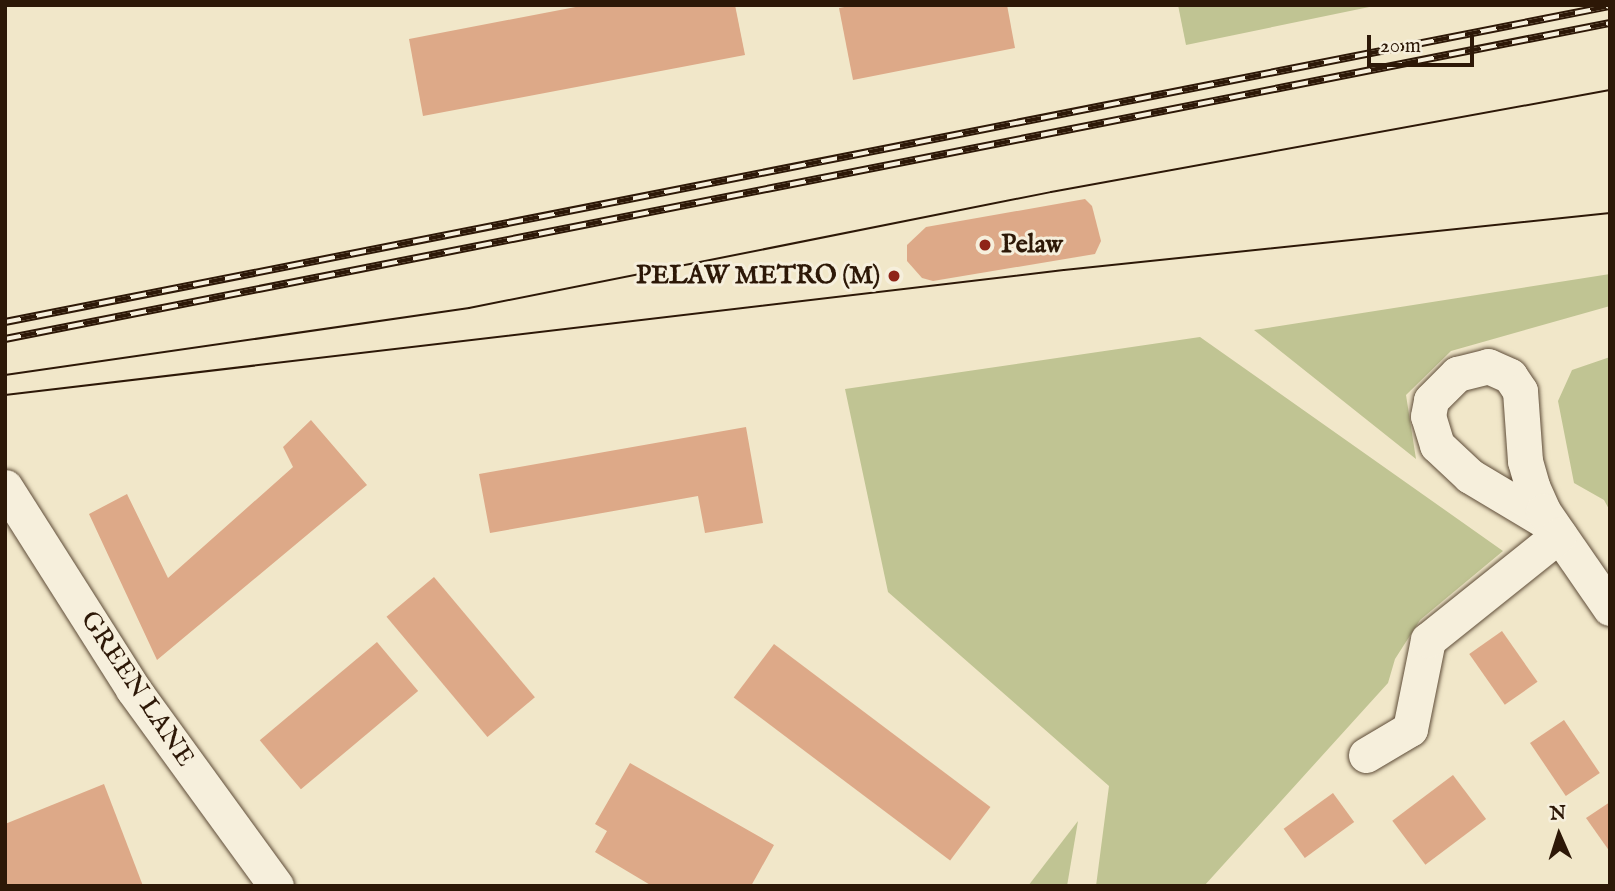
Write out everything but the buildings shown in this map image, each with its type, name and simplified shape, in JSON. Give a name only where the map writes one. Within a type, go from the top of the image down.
[{"type":"street","points":[[1556,530],[1470,476],[1437,445],[1428,416],[1431,400],[1457,374],[1488,366],[1510,376],[1520,391],[1525,461],[1532,486],[1556,530],[1610,608]]},
{"type":"street","name":"GREEN LANE","points":[[5,487],[133,689],[276,886]]},
{"type":"street","points":[[1366,755],[1410,729],[1416,715],[1422,657],[1438,628],[1556,530]]},
{"type":"green space","points":[[1178,5],[1379,5],[1186,45]]},
{"type":"green space","points":[[1610,274],[1610,306],[1451,351],[1406,395],[1416,459],[1254,330]]},
{"type":"green space","points":[[1200,337],[1503,551],[1420,620],[1395,659],[1388,683],[1204,886],[1096,886],[1109,786],[888,592],[845,389]]},
{"type":"green space","points":[[1610,357],[1610,511],[1604,500],[1574,483],[1558,401],[1572,370]]},
{"type":"green space","points":[[1078,821],[1067,886],[1028,886]]},
{"type":"tram line","points":[[5,375],[469,308],[1051,192],[1610,90]]},
{"type":"tram line","points":[[5,395],[1064,270],[1610,213]]},
{"type":"railway","points":[[5,322],[1610,6]]},
{"type":"railway","points":[[5,339],[1610,23]]},
{"type":"place","name":"Pelaw","points":[[985,245]]},
{"type":"place","name":"PELAW METRO (M)","points":[[894,276]]}]
